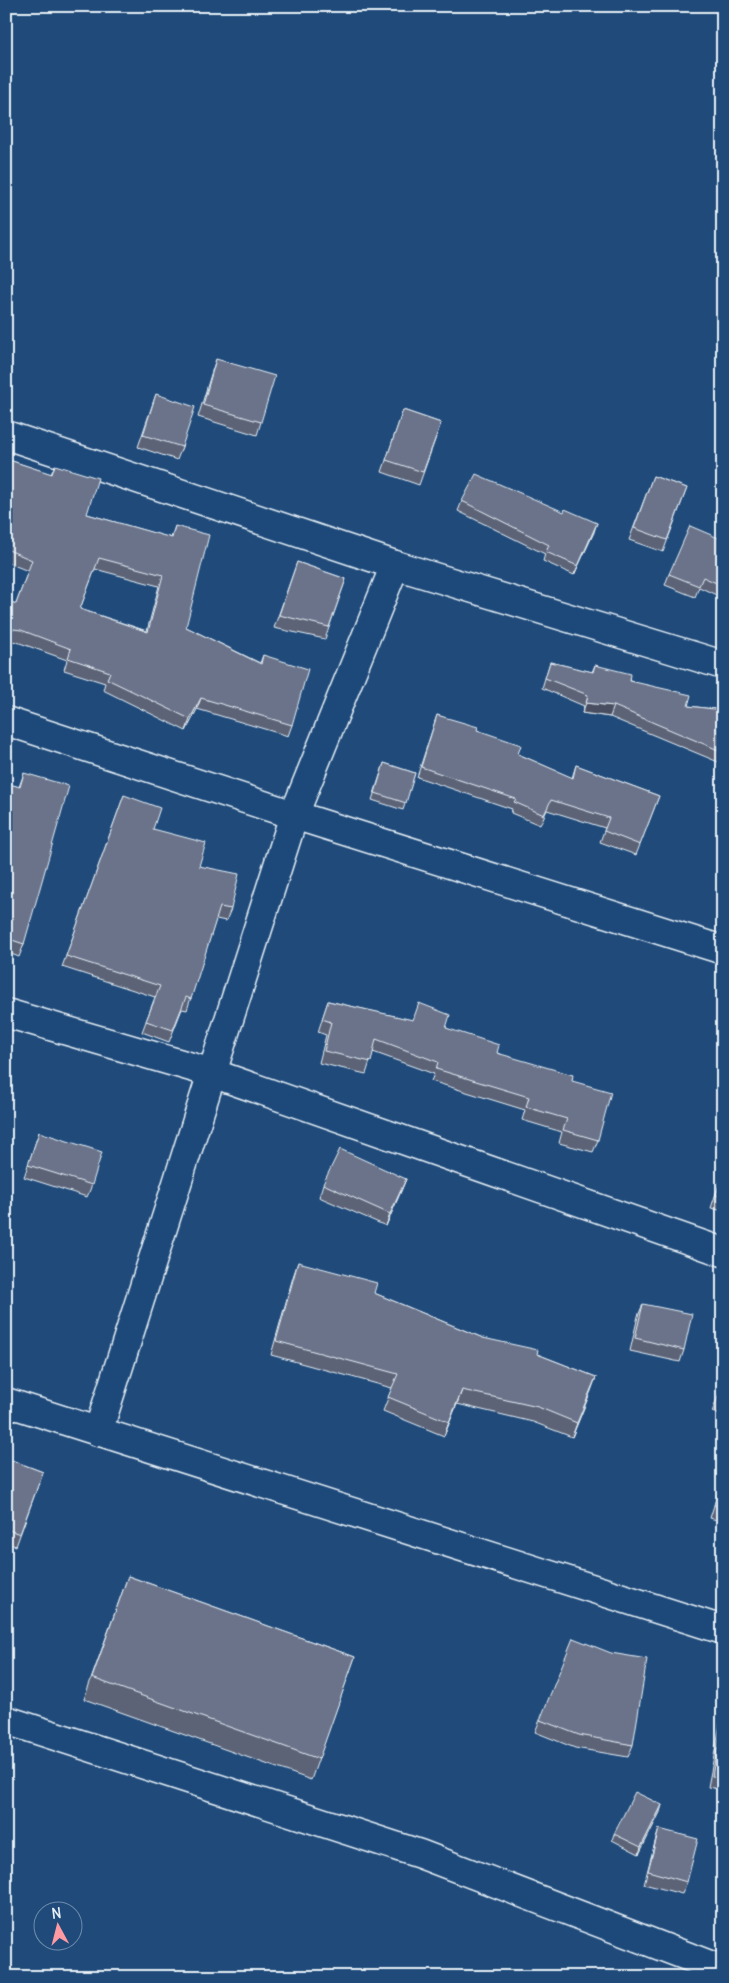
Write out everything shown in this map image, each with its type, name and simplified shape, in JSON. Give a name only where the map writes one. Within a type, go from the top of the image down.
[{"type":"street","points":[[6,435],[396,564],[723,665]]},
{"type":"street","points":[[98,1432],[294,815],[396,564]]},
{"type":"street","points":[[6,721],[294,815],[723,950]]},
{"type":"street","points":[[6,1013],[212,1073],[723,1252]]},
{"type":"street","points":[[6,1402],[723,1630]]},
{"type":"street","points":[[6,1720],[420,1854],[723,1970]]},
{"type":"building","points":[[216,359],[275,376],[261,422],[203,405]]},
{"type":"building","points":[[156,394],[195,407],[182,447],[143,435]]},
{"type":"building","points":[[403,410],[441,423],[423,472],[386,460]]},
{"type":"building","points":[[6,459],[52,474],[55,465],[98,478],[87,514],[172,538],[175,526],[209,535],[186,627],[261,664],[263,655],[308,669],[292,725],[201,698],[190,719],[107,679],[110,672],[68,658],[71,649],[21,630],[6,628],[6,600],[16,604],[32,560],[6,549]],"holes":[[[99,558],[163,575],[148,632],[80,609]]]},
{"type":"building","points":[[476,474],[564,512],[565,509],[597,523],[578,566],[546,552],[549,545],[462,501]]},
{"type":"building","points":[[653,476],[687,488],[667,540],[634,528]]},
{"type":"building","points":[[690,526],[723,540],[723,586],[703,577],[699,586],[669,574]]},
{"type":"building","points":[[297,562],[346,579],[329,627],[279,615]]},
{"type":"building","points":[[550,662],[593,672],[595,665],[631,674],[630,681],[691,695],[688,706],[723,710],[723,752],[614,706],[586,703],[588,695],[545,678]]},
{"type":"building","points":[[437,715],[478,727],[477,730],[521,745],[518,754],[573,778],[576,765],[659,796],[640,845],[604,831],[609,818],[551,800],[544,815],[514,802],[516,799],[421,767]]},
{"type":"building","points":[[384,763],[415,773],[406,803],[375,793]]},
{"type":"building","points":[[24,773],[69,786],[24,944],[6,938],[6,783],[20,787]]},
{"type":"building","points":[[124,795],[160,808],[153,829],[206,843],[199,866],[239,874],[231,909],[220,907],[191,999],[186,997],[173,1030],[146,1021],[160,986],[66,956]]},
{"type":"building","points":[[328,1001],[413,1020],[419,1003],[450,1015],[446,1028],[499,1045],[497,1053],[573,1075],[572,1081],[611,1092],[598,1140],[563,1130],[567,1119],[526,1107],[529,1097],[436,1069],[438,1062],[376,1039],[371,1062],[324,1051],[331,1022],[322,1019]]},
{"type":"building","points":[[39,1132],[102,1152],[92,1185],[28,1165]]},
{"type":"building","points":[[340,1149],[406,1179],[390,1214],[323,1184]]},
{"type":"building","points":[[723,1174],[723,1198],[716,1195]]},
{"type":"building","points":[[298,1262],[377,1283],[374,1293],[483,1338],[538,1350],[537,1354],[596,1377],[577,1423],[538,1407],[462,1390],[449,1422],[388,1397],[398,1374],[276,1341]]},
{"type":"building","points":[[643,1304],[692,1314],[684,1350],[635,1338]]},
{"type":"building","points":[[723,1384],[723,1399],[718,1397]]},
{"type":"building","points":[[6,1458],[43,1472],[20,1534],[6,1529]]},
{"type":"building","points":[[723,1479],[723,1508],[714,1505]]},
{"type":"building","points":[[128,1576],[355,1657],[319,1759],[92,1678]]},
{"type":"building","points":[[573,1638],[611,1653],[647,1659],[633,1745],[579,1735],[540,1720]]},
{"type":"building","points":[[723,1718],[723,1778],[712,1776]]},
{"type":"building","points":[[635,1792],[662,1805],[641,1847],[614,1834]]},
{"type":"building","points":[[659,1829],[698,1839],[687,1882],[648,1871]]}]
